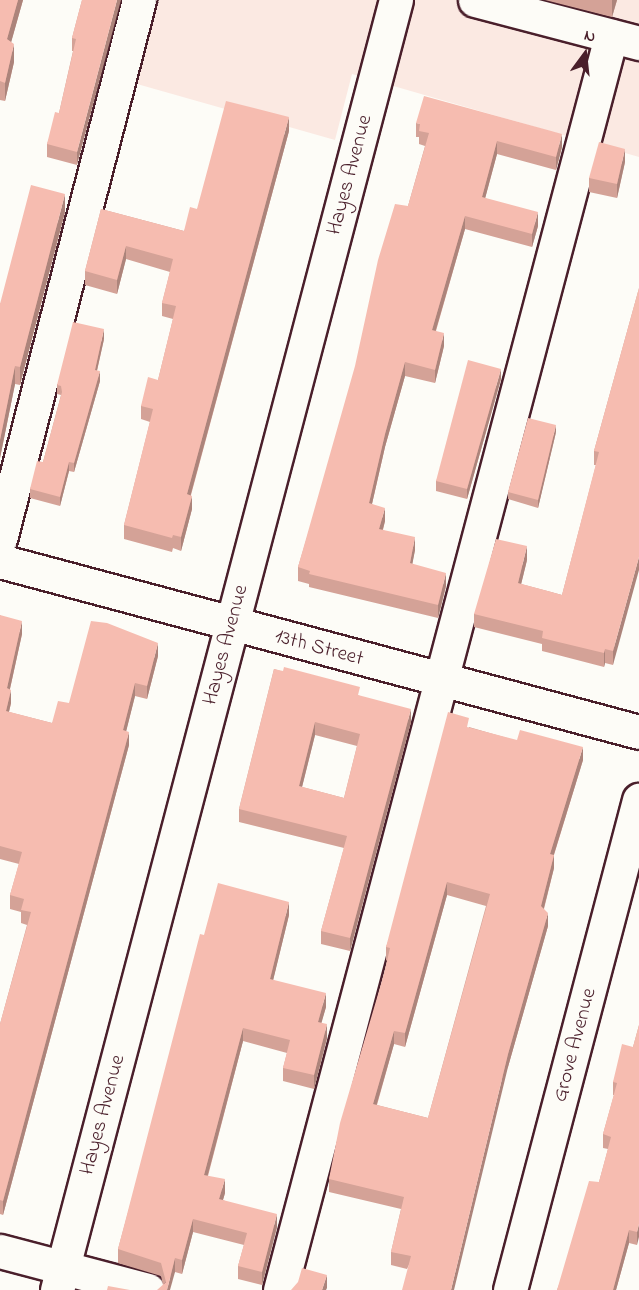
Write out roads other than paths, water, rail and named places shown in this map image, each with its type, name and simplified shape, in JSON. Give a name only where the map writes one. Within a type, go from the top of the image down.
[{"type":"street","points":[[0,539],[139,0]]},
{"type":"street","name":"Hayes Avenue","points":[[60,1279],[396,0]]},
{"type":"street","points":[[280,1290],[439,680],[625,40],[475,0]]},
{"type":"street","name":"13th Street","points":[[0,561],[232,625],[639,732]]},
{"type":"street","name":"Grove Avenue","points":[[510,1290],[639,800]]},
{"type":"street","points":[[0,1251],[60,1279],[148,1290]]}]
